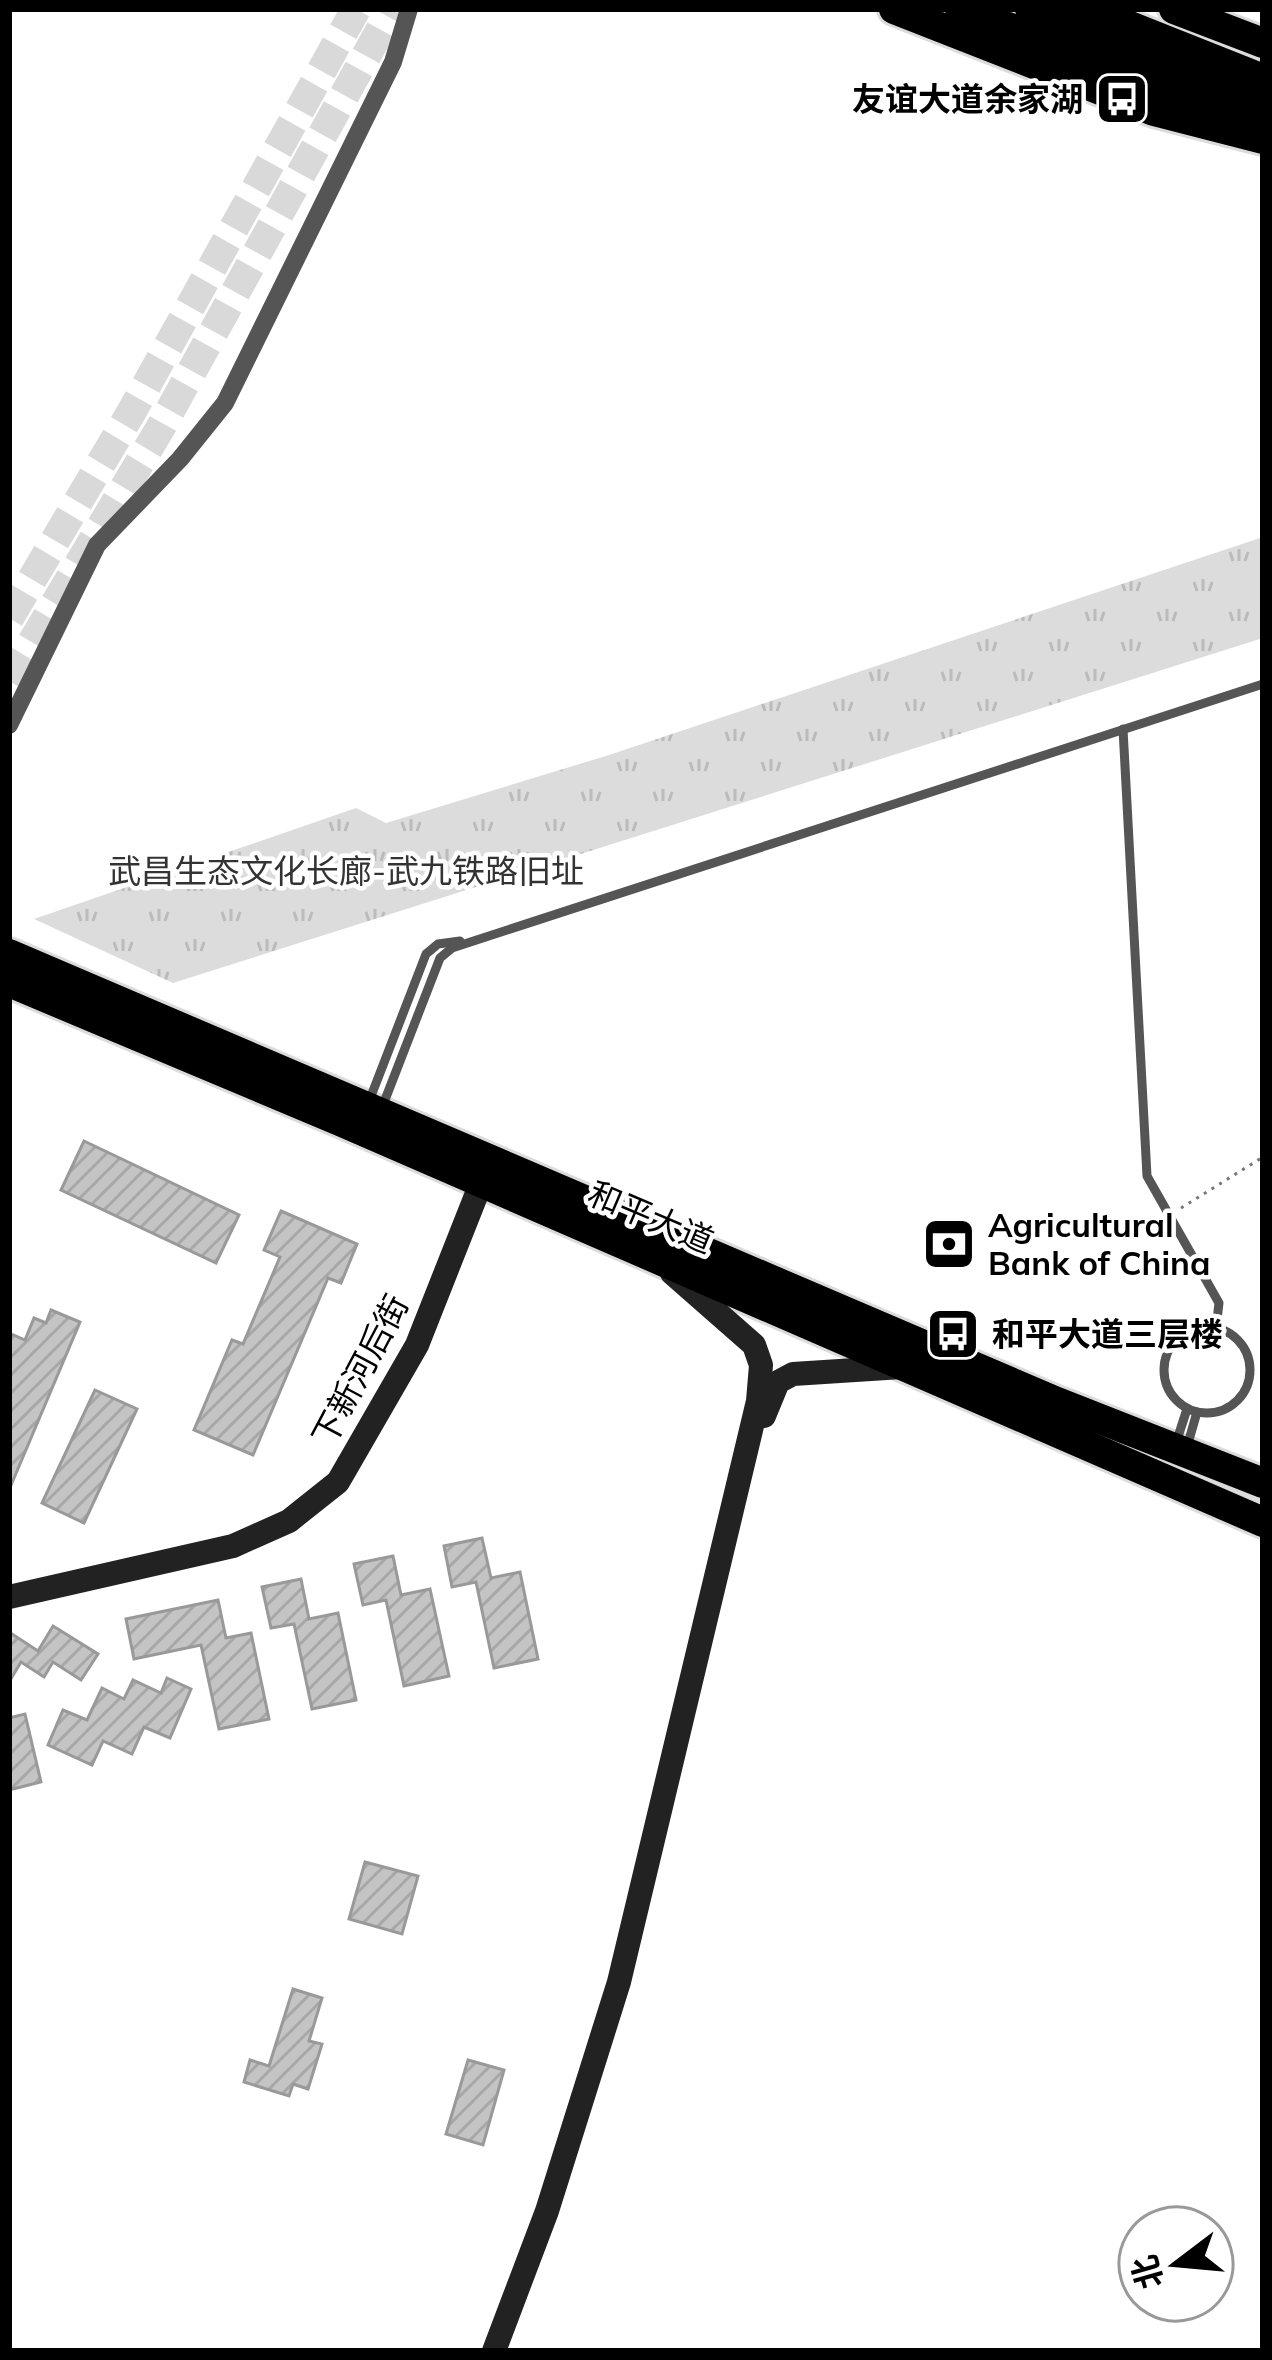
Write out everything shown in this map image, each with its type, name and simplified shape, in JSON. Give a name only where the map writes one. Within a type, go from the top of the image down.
[{"type":"main road","points":[[894,9],[1154,111],[1263,140]]},
{"type":"main road","points":[[959,9],[1263,123]]},
{"type":"main road","points":[[1030,9],[1263,102]]},
{"type":"main road","points":[[1087,9],[1263,79]]},
{"type":"main road","points":[[1174,9],[1263,43]]},
{"type":"main road","name":"和平大道","points":[[9,954],[373,1110],[646,1254],[1263,1522]]},
{"type":"main road","name":"和平大道","points":[[9,982],[1263,1483]]},
{"type":"street","points":[[9,725],[97,545],[180,459],[225,403],[393,62],[410,9]]},
{"type":"street","points":[[1206,22],[1263,24]]},
{"type":"street","name":"下新河后街","points":[[9,1597],[233,1546],[289,1521],[338,1482],[417,1346],[485,1171]]},
{"type":"street","points":[[494,2351],[554,2190],[619,1982],[758,1401],[760,1365],[754,1345],[717,1308],[646,1254]]},
{"type":"street","points":[[512,2351],[616,2026],[767,1402],[778,1382],[793,1374],[905,1367]]},
{"type":"lane","points":[[373,1110],[440,958],[472,939],[1263,684]]},
{"type":"lane","points":[[1123,729],[1147,1176],[1219,1303],[1216,1328]]},
{"type":"lane","points":[[1216,1328],[1243,1348],[1249,1380],[1230,1407],[1192,1410],[1178,1402],[1166,1383],[1165,1361],[1184,1334],[1216,1328]]},
{"type":"lane","points":[[1180,1450],[1192,1410]]},
{"type":"path","points":[[1169,1215],[1263,1157]]},
{"type":"green space","name":"武昌生态文化长廊-武九铁路旧址","points":[[1263,537],[1263,638],[173,983],[34,919],[356,808],[386,823],[609,755]]},
{"type":"building","points":[[84,1141],[239,1215],[216,1263],[61,1190]]},
{"type":"building","points":[[281,1211],[357,1244],[341,1283],[328,1278],[253,1455],[194,1430],[232,1340],[243,1344],[280,1257],[264,1250]]},
{"type":"building","points":[[51,1310],[80,1322],[9,1490],[9,1333],[25,1340],[34,1318],[46,1323]]},
{"type":"building","points":[[95,1390],[137,1409],[84,1523],[42,1503]]},
{"type":"building","points":[[482,1538],[491,1578],[520,1572],[538,1659],[494,1668],[476,1582],[452,1587],[444,1546]]},
{"type":"building","points":[[393,1556],[401,1595],[430,1589],[449,1676],[404,1686],[386,1600],[363,1605],[354,1564]]},
{"type":"building","points":[[301,1579],[309,1619],[338,1613],[356,1700],[312,1709],[294,1624],[271,1628],[262,1587]]},
{"type":"building","points":[[218,1600],[226,1638],[251,1633],[269,1719],[219,1729],[201,1645],[134,1659],[126,1619]]},
{"type":"building","points":[[53,1626],[98,1654],[81,1680],[53,1662],[44,1677],[21,1662],[9,1682],[9,1632],[38,1651]]},
{"type":"building","points":[[167,1678],[191,1689],[170,1738],[144,1727],[132,1754],[103,1741],[92,1765],[48,1745],[63,1710],[87,1720],[102,1688],[124,1699],[133,1680],[161,1693]]},
{"type":"building","points":[[25,1714],[41,1782],[9,1790],[9,1718]]},
{"type":"building","points":[[365,1862],[418,1876],[402,1934],[349,1919]]},
{"type":"building","points":[[293,1989],[322,1998],[309,2041],[322,2044],[308,2089],[293,2084],[289,2096],[244,2082],[250,2060],[269,2066]]},
{"type":"building","points":[[468,2060],[504,2070],[483,2145],[446,2134]]},
{"type":"tunnel","points":[[9,618],[132,411],[356,9]]},
{"type":"tunnel","points":[[9,681],[161,427],[392,9]]},
{"type":"place","name":"友谊大道余家湖","points":[[1122,99]]},
{"type":"place","name":"Agricultural Bank of China","points":[[949,1244]]},
{"type":"place","name":"和平大道三层楼","points":[[953,1334]]}]
